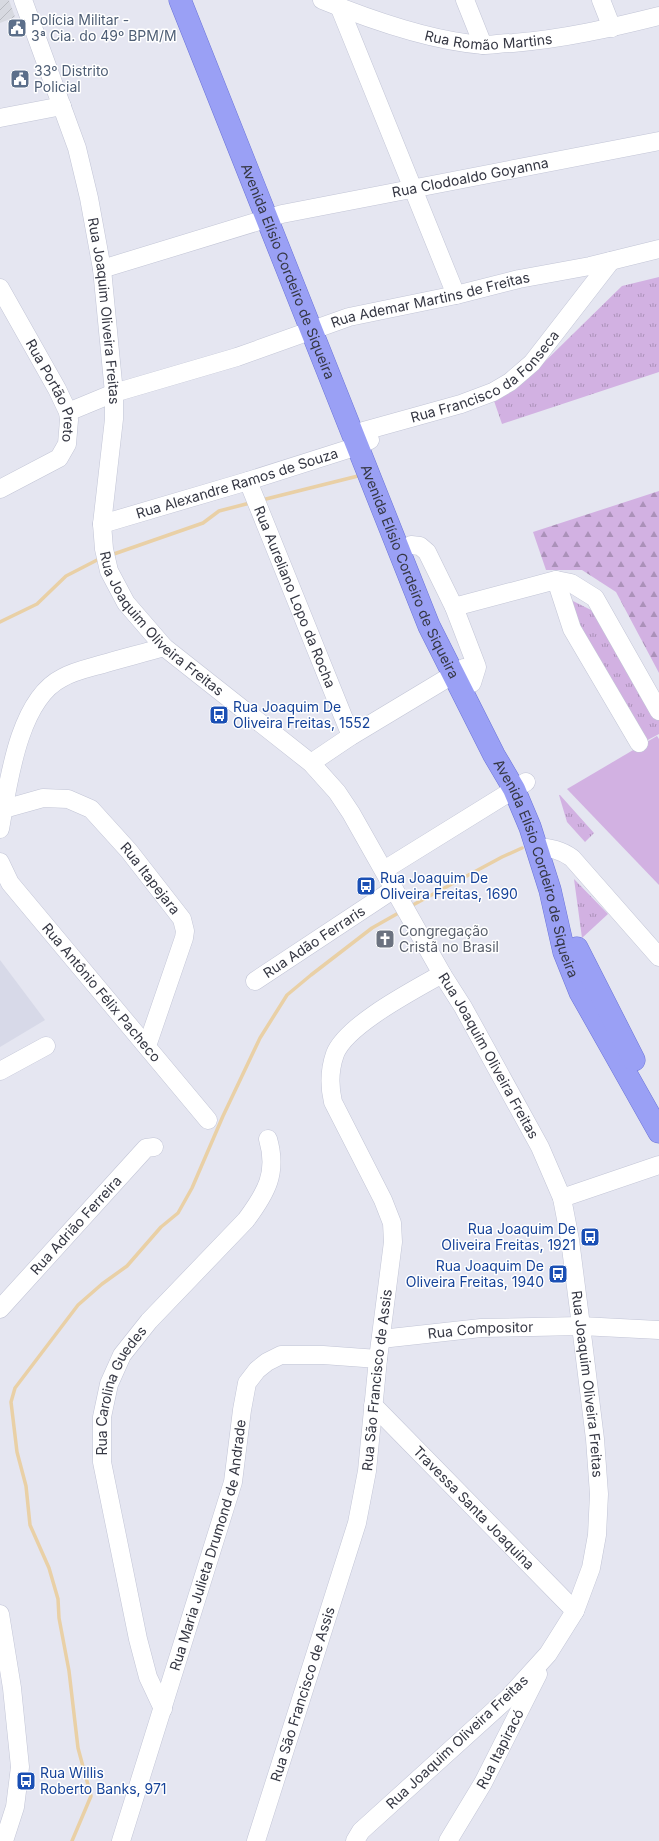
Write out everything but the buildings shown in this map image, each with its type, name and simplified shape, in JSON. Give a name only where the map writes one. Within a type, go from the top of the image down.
[{"type":"main road","name":"Avenida Elísio Cordeiro de Siqueira","points":[[180,0],[275,216]]},
{"type":"main road","name":"Avenida Elísio Cordeiro de Siqueira","points":[[195,0],[275,216],[362,437],[429,626],[463,675],[496,730],[520,785],[544,847],[561,874],[576,946],[633,1059],[659,1104]]},
{"type":"main road","name":"Avenida Elísio Cordeiro de Siqueira","points":[[362,437],[411,545],[463,675]]},
{"type":"main road","name":"Avenida Elísio Cordeiro de Siqueira","points":[[544,847],[550,890],[564,952],[580,992],[659,1132]]},
{"type":"street","name":"Rua Joaquim Oliveira Freitas","points":[[23,0],[62,106],[84,172],[102,269],[114,393],[114,419],[102,530],[105,555],[109,571],[126,603],[164,647],[312,763],[337,792],[351,813],[442,974],[463,1007],[540,1147],[562,1198],[570,1240],[595,1439],[599,1494],[597,1535],[591,1568],[575,1611],[548,1654],[509,1697],[361,1831],[355,1841]]},
{"type":"street","name":"Rua Romão Martins","points":[[322,0],[338,4],[393,26],[428,35],[483,45],[540,41],[612,28],[659,16]]},
{"type":"street","points":[[465,0],[483,45]]},
{"type":"street","points":[[600,0],[612,28]]},
{"type":"street","points":[[338,4],[456,295]]},
{"type":"street","points":[[0,118],[62,106]]},
{"type":"street","name":"Rua Clodoaldo Goyanna","points":[[102,269],[275,216],[659,141]]},
{"type":"street","name":"Rua Ademar Martins de Freitas","points":[[68,412],[114,393],[237,357],[318,326],[350,317],[456,295],[519,279],[590,266],[659,249]]},
{"type":"street","name":"Rua Francisco da Fonseca","points":[[362,437],[461,404],[493,392],[510,382],[532,363],[611,261]]},
{"type":"street","points":[[590,266],[593,284]]},
{"type":"street","name":"Rua Portão Preto","points":[[0,288],[57,389],[68,412],[69,420],[67,444],[62,455],[34,473],[0,489]]},
{"type":"street","name":"Rua Alexandre Ramos de Souza","points":[[102,530],[250,486],[362,437]]},
{"type":"street","name":"Rua Aureliano Lopo da Rocha","points":[[250,486],[351,736]]},
{"type":"street","points":[[312,763],[351,736],[478,667],[454,607],[427,552],[420,546],[411,545]]},
{"type":"street","points":[[454,607],[556,580],[571,583],[595,598],[659,711]]},
{"type":"street","points":[[556,580],[572,629],[639,743]]},
{"type":"street","points":[[0,829],[2,810],[21,731],[36,702],[49,687],[61,678],[80,670],[164,647]]},
{"type":"street","points":[[384,870],[520,785]]},
{"type":"street","name":"Rua Itapejara","points":[[2,810],[43,798],[68,798],[91,809],[129,851],[182,919],[185,931],[184,938],[147,1046]]},
{"type":"street","points":[[544,847],[562,851],[572,858],[659,957]]},
{"type":"street","name":"Rua Antônio Félix Pacheco","points":[[0,862],[10,883],[208,1120]]},
{"type":"street","name":"Rua Adão Ferraris","points":[[254,981],[398,895]]},
{"type":"street","name":"Rua São Francisco de Assis","points":[[256,1841],[357,1523],[367,1471],[378,1359],[393,1242],[392,1223],[383,1200],[333,1102],[329,1085],[330,1071],[336,1053],[345,1039],[378,1012],[442,974]]},
{"type":"street","points":[[0,1071],[46,1046]]},
{"type":"street","name":"Rua Carolina Guedes","points":[[163,1709],[148,1677],[138,1639],[102,1462],[102,1417],[109,1384],[122,1355],[149,1321],[246,1220],[258,1203],[269,1183],[272,1170],[273,1154],[268,1139]]},
{"type":"street","name":"Rua Adrião Ferreira","points":[[0,1309],[146,1148],[154,1147]]},
{"type":"street","points":[[562,1198],[659,1165]]},
{"type":"street","name":"Rua Compositor","points":[[381,1339],[481,1328],[581,1326],[659,1330]]},
{"type":"street","name":"Rua Maria Julieta Drumond de Andrade","points":[[121,1841],[233,1482],[247,1383],[257,1370],[267,1362],[281,1355],[315,1354],[378,1359]]},
{"type":"street","name":"Travessa Santa Joaquina","points":[[373,1405],[575,1611]]},
{"type":"street","points":[[0,1614],[12,1688],[20,1767],[15,1807],[4,1841]]},
{"type":"street","name":"Rua Itapiracó","points":[[448,1841],[483,1783],[548,1654]]},
{"type":"shaded area","points":[[0,0],[9,0],[15,17],[0,23]]},
{"type":"shaded area","points":[[0,960],[45,1020],[0,1047]]},
{"type":"green space","points":[[659,277],[659,372],[502,424],[493,398],[526,380],[622,286]]},
{"type":"green space","points":[[659,491],[659,673],[616,592],[582,570],[546,570],[533,532]]},
{"type":"green space","points":[[563,596],[597,613],[659,713],[659,734],[644,742]]},
{"type":"green space","points":[[657,736],[659,739],[659,885],[567,789]]},
{"type":"green space","points":[[559,795],[594,833],[585,842],[567,822]]},
{"type":"green space","points":[[574,879],[608,914],[582,938]]},
{"type":"waterway","points":[[262,500],[358,476]]},
{"type":"waterway","points":[[111,555],[203,523],[219,511],[250,503]]},
{"type":"waterway","points":[[0,622],[37,604],[66,576],[101,558]]},
{"type":"waterway","points":[[411,906],[502,857],[522,848]]},
{"type":"waterway","points":[[72,1841],[91,1796],[78,1748],[69,1671],[59,1618],[58,1599],[49,1568],[30,1525],[26,1486],[17,1452],[11,1402],[15,1388],[78,1305],[102,1284],[127,1266],[161,1227],[178,1213],[192,1188],[223,1116],[260,1038],[287,995],[372,928],[402,911]]},
{"type":"place","name":"Polícia Militar - 3ª Cia. do 49º BPM/M","points":[[17,28]]},
{"type":"place","name":"33º Distrito Policial","points":[[20,79]]},
{"type":"place","name":"Rua Joaquim De Oliveira Freitas, 1552","points":[[219,715]]},
{"type":"place","name":"Rua Joaquim De Oliveira Freitas, 1690","points":[[366,886]]},
{"type":"place","name":"Congregação Cristã no Brasil","points":[[385,939]]},
{"type":"place","name":"Rua Joaquim De Oliveira Freitas, 1921","points":[[590,1237]]},
{"type":"place","name":"Rua Joaquim De Oliveira Freitas, 1940","points":[[558,1274]]},
{"type":"place","name":"Rua Willis Roberto Banks, 971","points":[[26,1781]]}]
